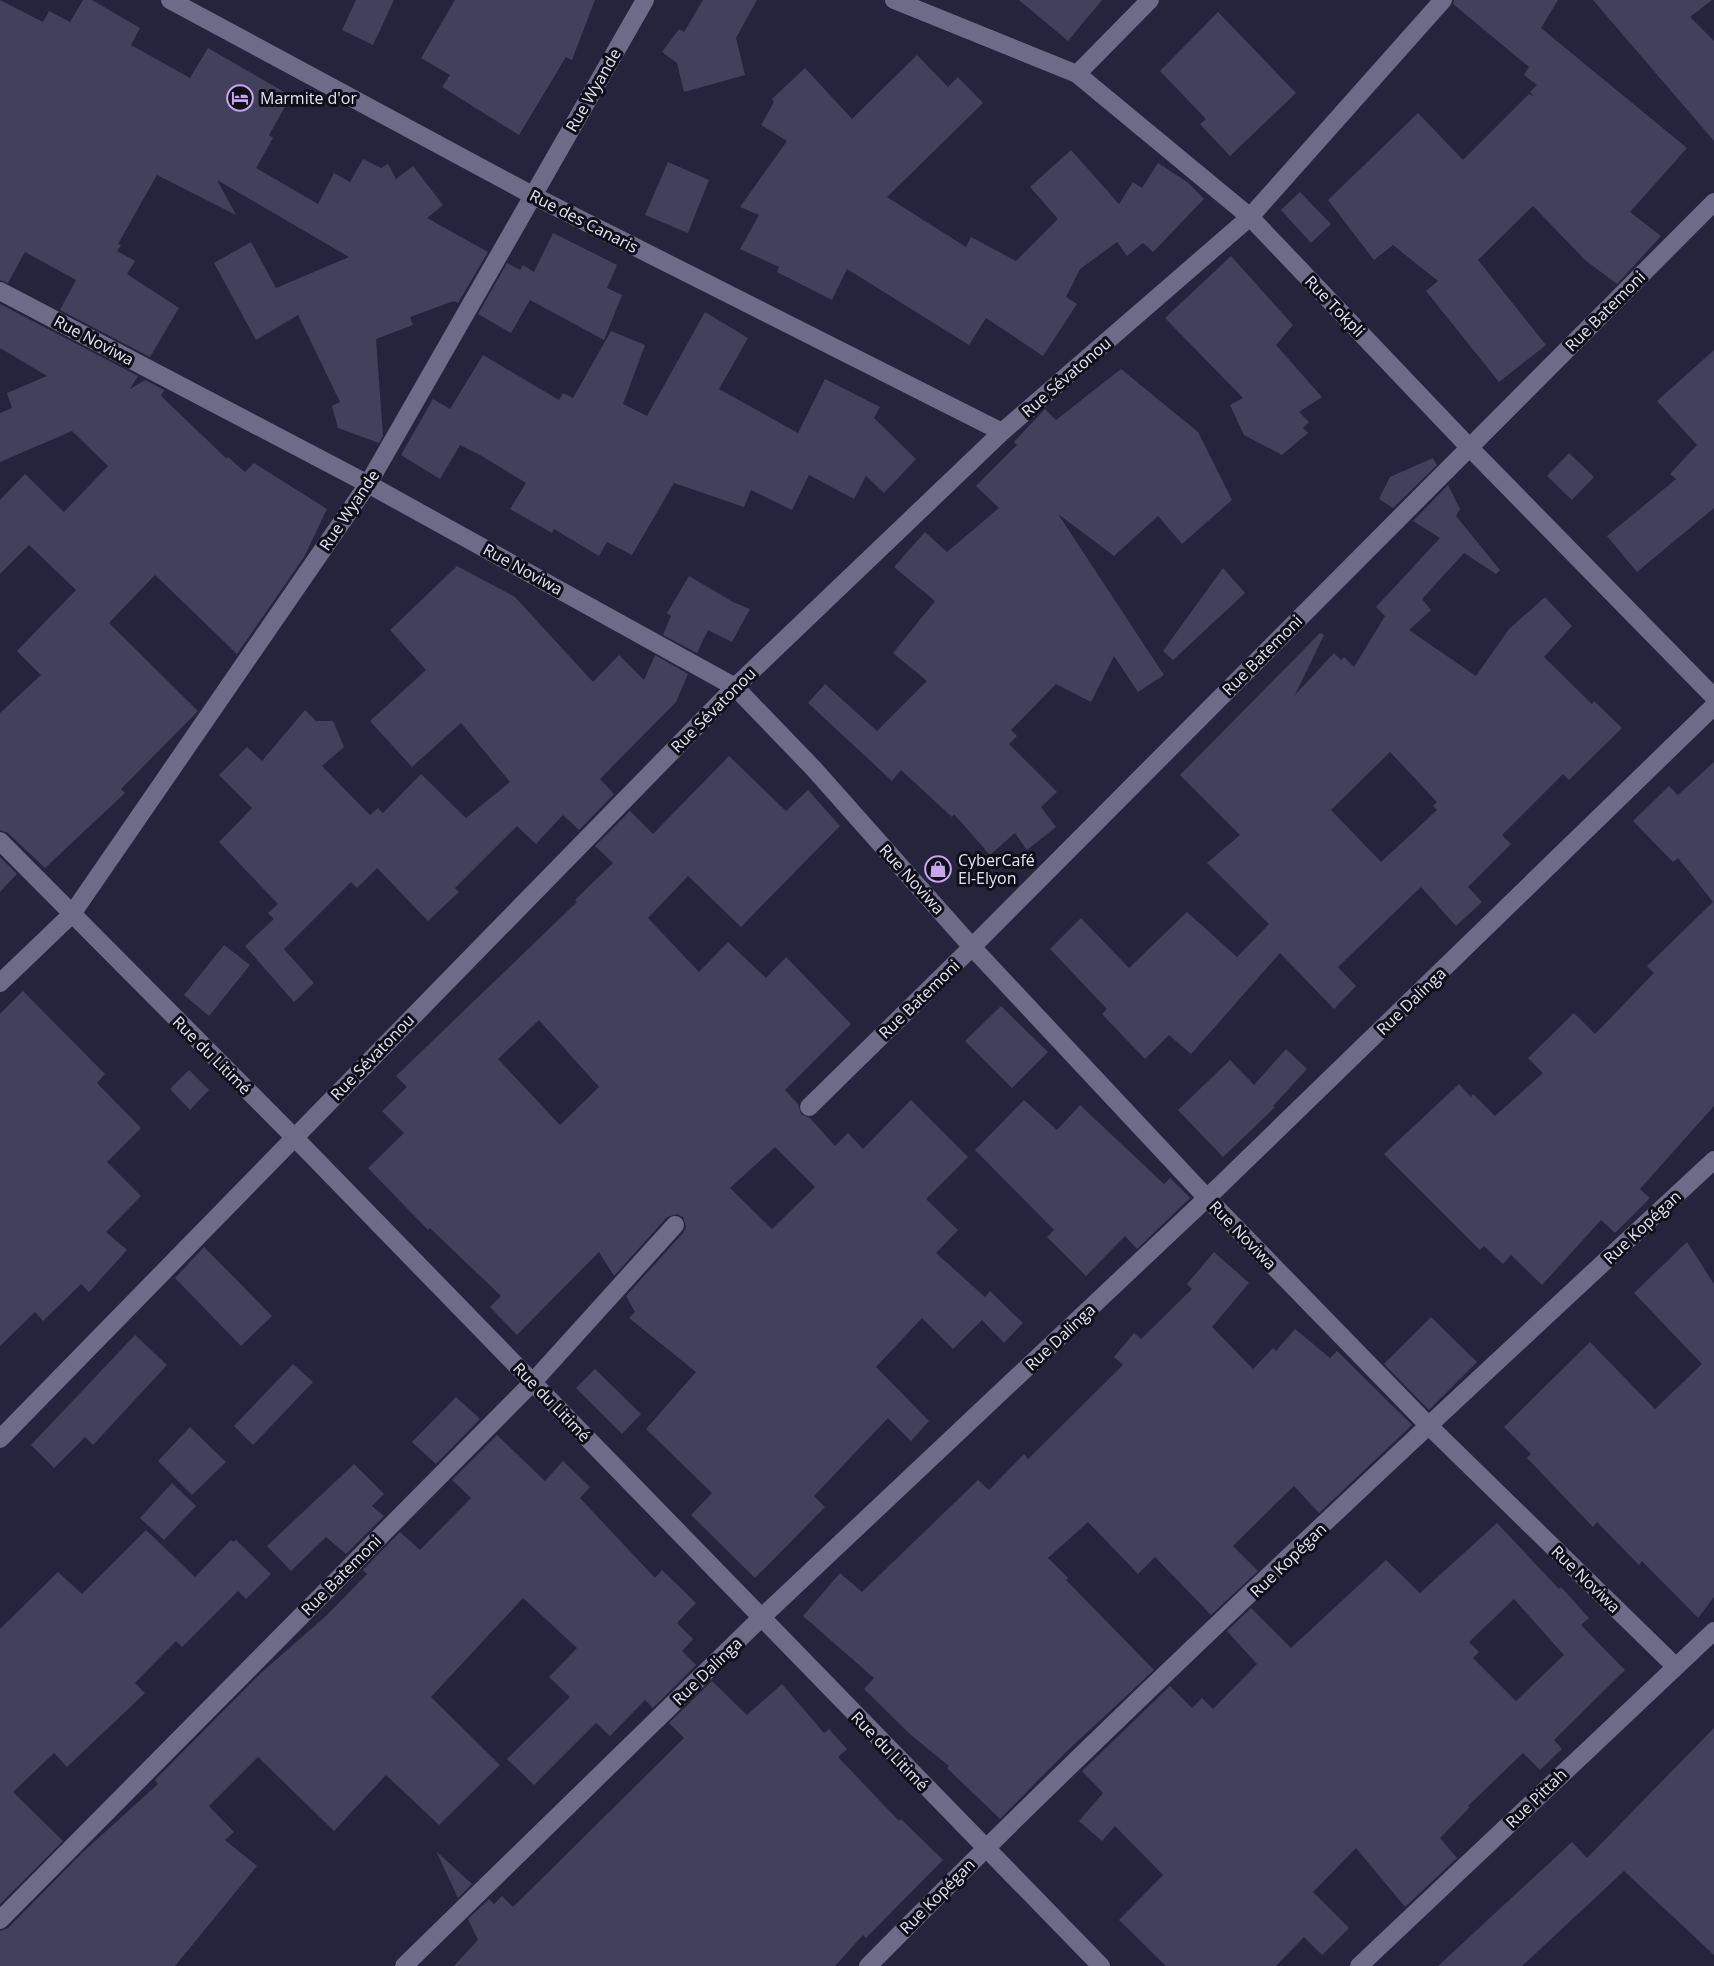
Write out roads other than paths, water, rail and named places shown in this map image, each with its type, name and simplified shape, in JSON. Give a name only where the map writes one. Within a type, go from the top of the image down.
[{"type":"street","name":"Rue des Canaris","points":[[170,0],[532,195],[1002,432]]},
{"type":"street","name":"Rue Wyande","points":[[0,982],[72,914],[368,484],[645,0]]},
{"type":"street","name":"Rue Tokpli","points":[[894,0],[1077,74],[1250,217],[1469,447],[1714,698]]},
{"type":"street","points":[[1077,74],[1150,0]]},
{"type":"street","name":"Rue Sévatonou","points":[[0,1439],[735,687],[1002,432],[1250,217],[1443,0]]},
{"type":"street","name":"Rue Batemoni","points":[[809,1107],[972,947],[1714,202]]},
{"type":"street","name":"Rue Noviwa","points":[[0,291],[368,484],[735,687],[814,769],[972,947],[1207,1198],[1429,1426],[1675,1666]]},
{"type":"street","name":"Rue Dalinga","points":[[404,1966],[762,1617],[1207,1198],[1714,706]]},
{"type":"street","name":"Rue du Litimé","points":[[0,841],[294,1137],[762,1617],[984,1849],[1101,1966]]},
{"type":"street","name":"Rue Kopégan","points":[[868,1966],[984,1849],[1429,1426],[1714,1160]]},
{"type":"street","name":"Rue Batemoni","points":[[0,1920],[532,1383],[675,1225]]},
{"type":"street","name":"Rue Pittah","points":[[1359,1966],[1714,1631]]},
{"type":"place","name":"Marmite d'or","points":[[240,98]]},
{"type":"place","name":"CyberCafé El-Elyon","points":[[938,869]]}]
